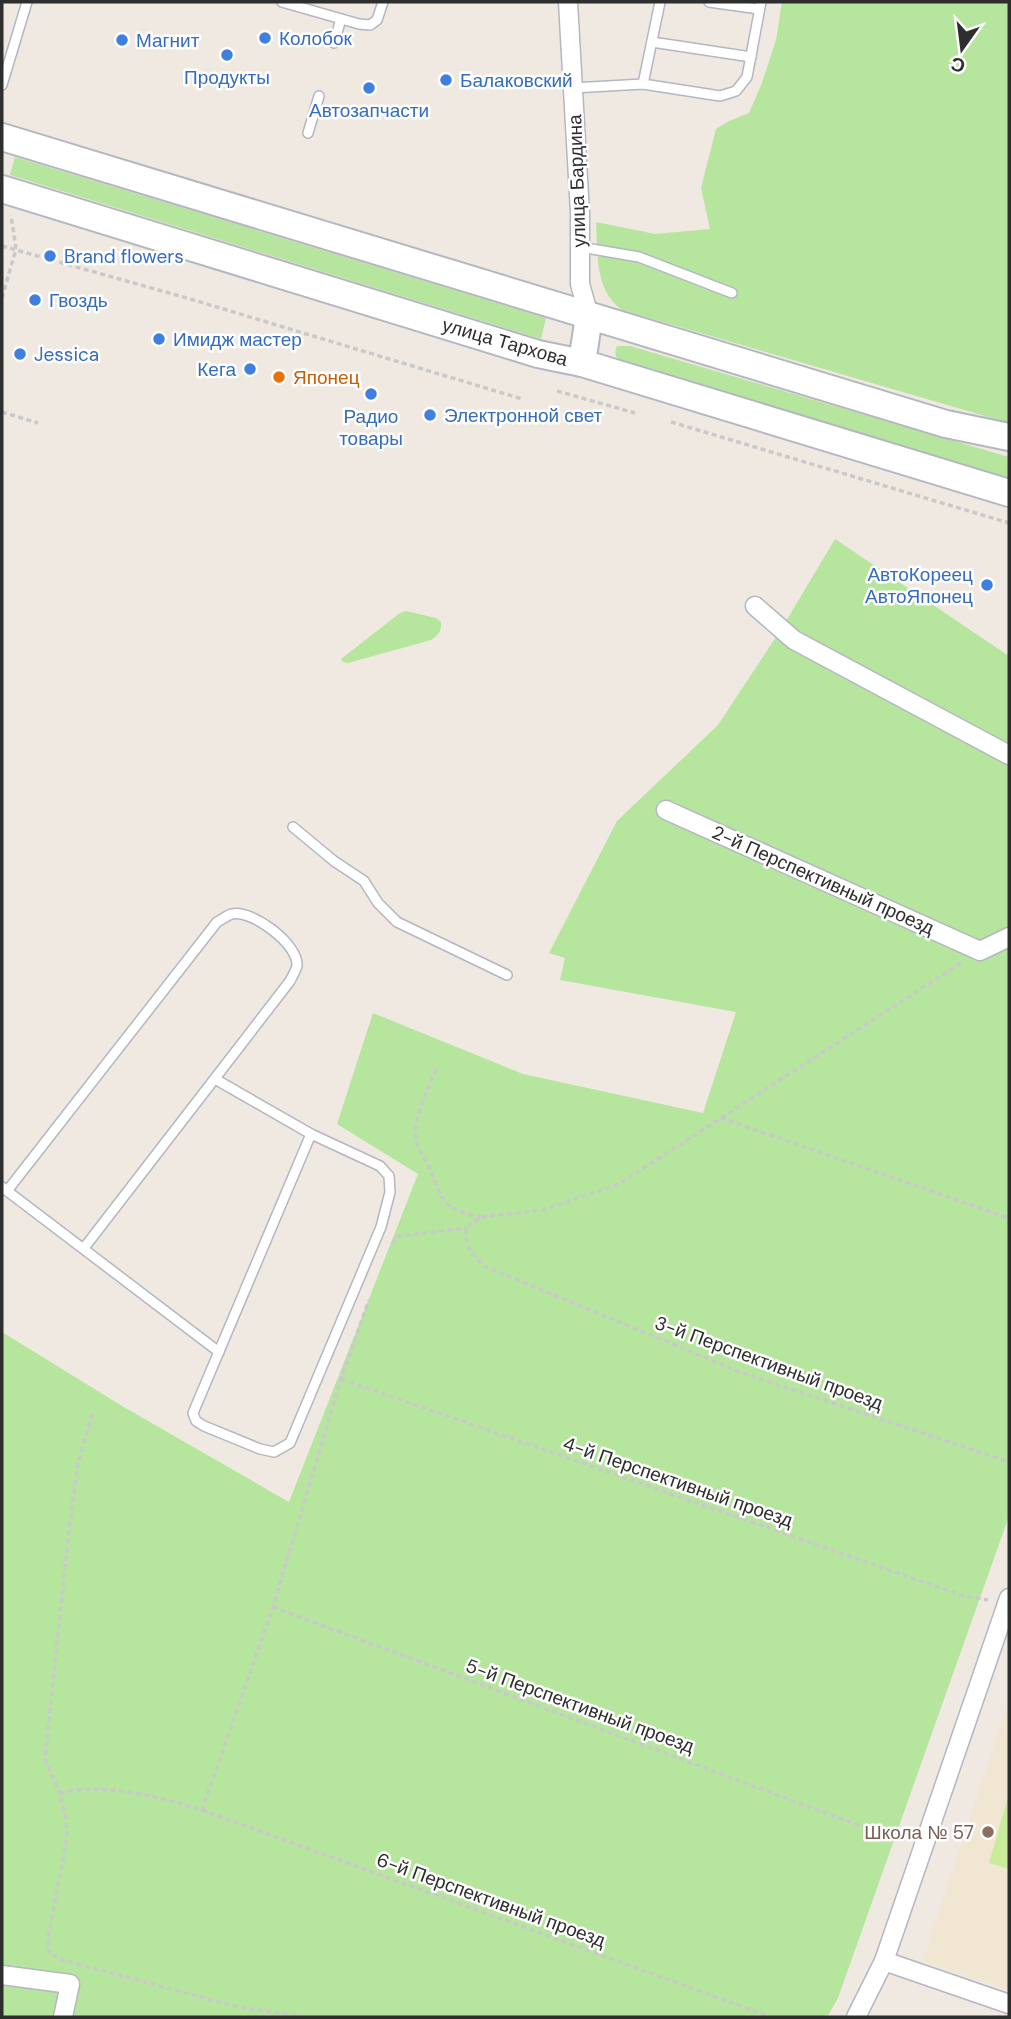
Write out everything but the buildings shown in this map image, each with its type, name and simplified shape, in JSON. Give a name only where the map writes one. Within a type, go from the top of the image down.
[{"type":"main road","points":[[2,136],[946,424],[1009,437]]},
{"type":"main road","name":"улица Тархова","points":[[6,200],[538,354],[582,363],[1009,493]]},
{"type":"main road","points":[[582,363],[589,316]]},
{"type":"street","name":"улица Бардина","points":[[568,2],[580,213],[580,284],[589,316]]},
{"type":"street","points":[[755,606],[794,640],[1009,755]]},
{"type":"street","name":"2-й Перспективный проезд","points":[[666,810],[980,951]]},
{"type":"street","points":[[980,951],[1009,937]]},
{"type":"street","points":[[856,2017],[884,1961],[1008,1601]]},
{"type":"street","points":[[884,1961],[1009,2004]]},
{"type":"street","points":[[2,1975],[70,1984],[62,2017]]},
{"type":"lane","points":[[2,85],[27,2]]},
{"type":"lane","points":[[282,2],[370,25],[377,20],[383,2]]},
{"type":"lane","points":[[643,84],[660,2]]},
{"type":"lane","points":[[573,88],[643,84],[720,96],[736,91],[747,77],[760,6],[709,2]]},
{"type":"lane","points":[[334,43],[341,19]]},
{"type":"lane","points":[[652,42],[751,57]]},
{"type":"lane","points":[[308,133],[319,96]]},
{"type":"lane","points":[[580,247],[639,257],[732,293]]},
{"type":"lane","points":[[293,827],[334,861],[364,881],[379,903],[397,922],[507,975]]},
{"type":"lane","points":[[84,1248],[290,981],[297,966],[294,951],[277,934],[245,914],[231,914],[218,922],[4,1189],[219,1352]]},
{"type":"lane","points":[[215,1079],[311,1134],[380,1166],[389,1176],[390,1192],[381,1227],[290,1443],[274,1452],[204,1426],[196,1421],[193,1413],[311,1134]]},
{"type":"path","points":[[2,298],[16,249],[6,200]]},
{"type":"path","points":[[2,246],[187,298],[522,399]]},
{"type":"path","points":[[557,391],[635,413]]},
{"type":"path","points":[[2,412],[38,423]]},
{"type":"path","points":[[671,422],[1009,523]]},
{"type":"path","points":[[436,1069],[417,1119],[415,1139],[443,1202],[457,1211],[481,1217],[543,1210],[619,1184],[980,951]]},
{"type":"path","points":[[721,1118],[1009,1218]]},
{"type":"path","points":[[386,1250],[399,1236],[466,1228],[481,1217]]},
{"type":"path","name":"3-й Перспективный проезд","points":[[466,1228],[465,1240],[472,1255],[484,1266],[740,1372],[1009,1462]]},
{"type":"path","points":[[202,1810],[273,1607],[341,1380],[373,1289]]},
{"type":"path","name":"4-й Перспективный проезд","points":[[341,1380],[961,1595],[1008,1601]]},
{"type":"path","points":[[92,1414],[78,1464],[45,1759],[60,1793],[67,1837],[48,1939],[49,1952],[59,1959],[238,2007],[306,2017]]},
{"type":"path","name":"5-й Перспективный проезд","points":[[273,1607],[877,1832]]},
{"type":"path","name":"6-й Перспективный проезд","points":[[60,1793],[72,1790],[107,1790],[173,1801],[202,1810],[771,2017]]},
{"type":"shaded area","name":"Школа № 57","points":[[1009,1702],[1009,1990],[923,1961]]},
{"type":"green space","points":[[782,2],[1009,2],[1009,423],[622,310],[606,292],[599,270],[596,222],[655,234],[710,229],[701,188],[716,129],[749,113],[776,40]]},
{"type":"green space","points":[[15,157],[546,318],[541,339],[10,175]]},
{"type":"green space","points":[[617,346],[630,346],[1009,457],[1009,481],[620,362],[615,354]]},
{"type":"green space","points":[[835,539],[1009,656],[1009,1516],[838,1998],[827,2017],[2,2017],[2,1332],[122,1406],[289,1502],[418,1174],[337,1124],[373,1013],[523,1074],[703,1113],[736,1012],[560,980],[565,958],[549,953],[617,821],[718,725],[782,628]]},
{"type":"green space","points":[[406,611],[436,618],[441,622],[439,632],[431,640],[348,663],[343,662],[341,659]]},
{"type":"green space","points":[[1009,1794],[1009,1869],[989,1863]]},
{"type":"place","name":"Колобок","points":[[265,38]]},
{"type":"place","name":"Магнит","points":[[122,40]]},
{"type":"place","name":"Продукты","points":[[227,55]]},
{"type":"place","name":"Балаковский","points":[[446,80]]},
{"type":"place","name":"Автозапчасти","points":[[369,88]]},
{"type":"place","name":"Brand flowers","points":[[50,256]]},
{"type":"place","name":"Гвоздь","points":[[35,300]]},
{"type":"place","name":"Имидж мастер","points":[[159,339]]},
{"type":"place","name":"Jessica","points":[[20,354]]},
{"type":"place","name":"Кега","points":[[250,369]]},
{"type":"place","name":"Японец","points":[[279,377]]},
{"type":"place","name":"Радио товары","points":[[371,394]]},
{"type":"place","name":"Электронной свет","points":[[430,415]]},
{"type":"place","name":"АвтоКореец АвтоЯпонец","points":[[987,585]]},
{"type":"place","name":"Школа № 57","points":[[988,1832]]}]
